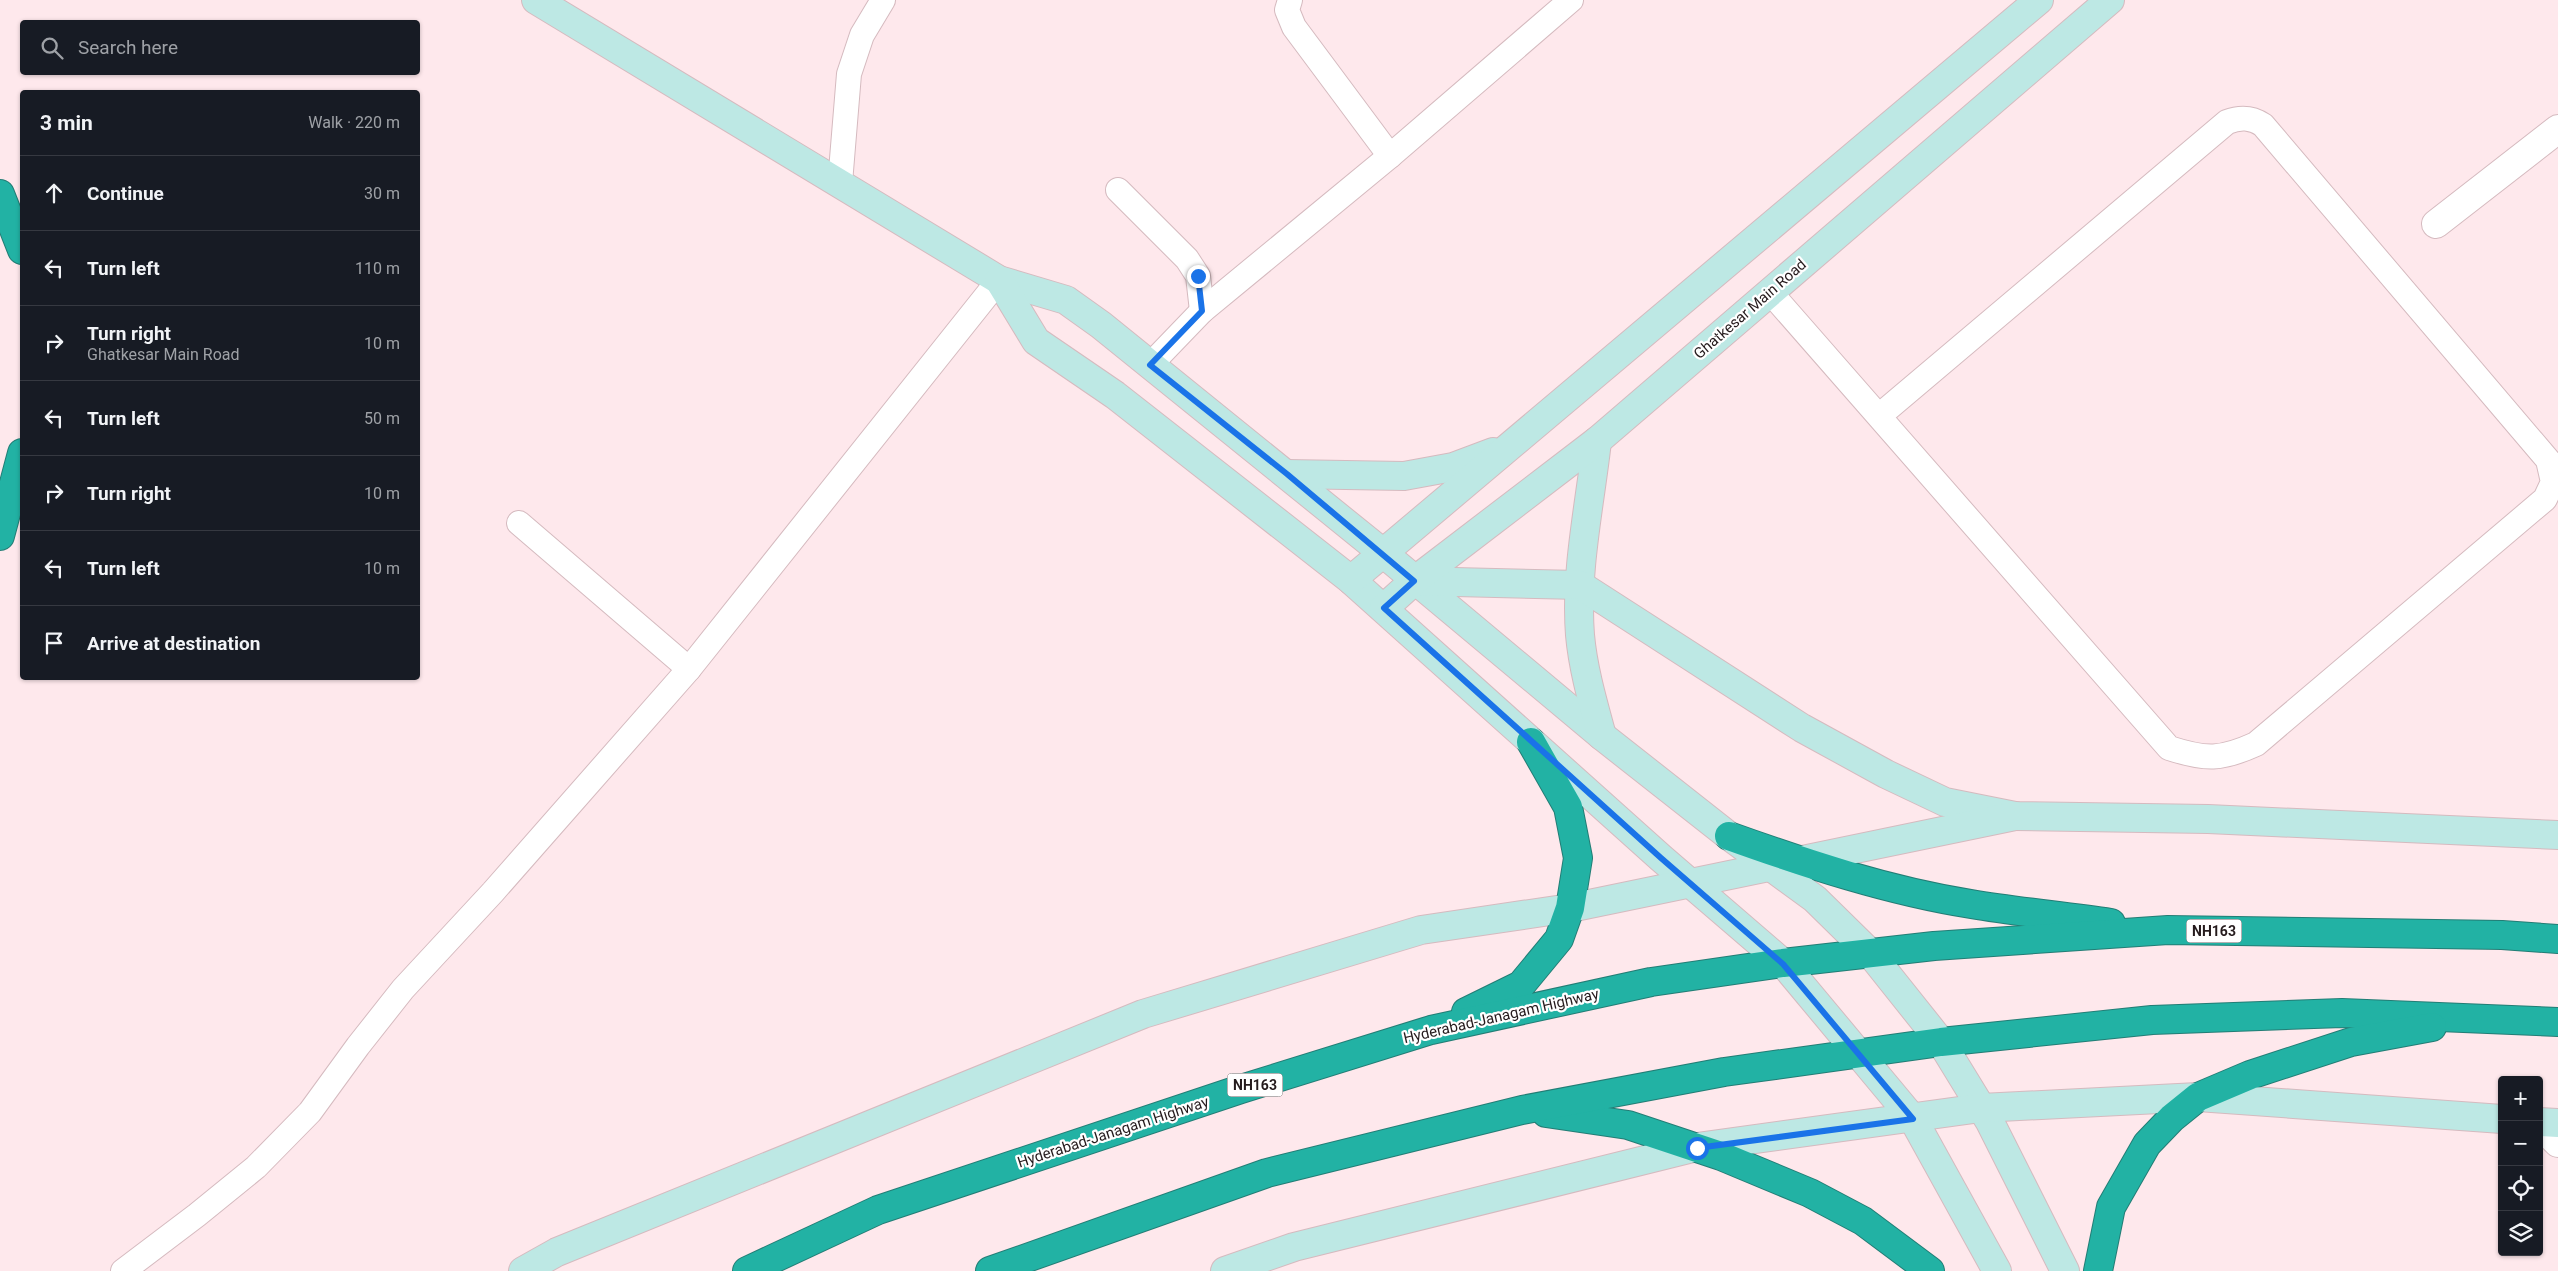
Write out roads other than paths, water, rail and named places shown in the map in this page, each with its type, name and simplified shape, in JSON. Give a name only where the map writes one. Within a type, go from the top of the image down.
[{"type":"highway","points":[[0,194],[20,245]]},
{"type":"highway","points":[[0,536],[20,461]]},
{"type":"highway","points":[[1431,1030],[1521,985],[1559,939],[1570,908],[1578,858],[1568,808],[1531,742]]},
{"type":"highway","points":[[1729,836],[1798,861],[1854,877],[1970,904],[2168,930]]},
{"type":"highway","name":"NH163","points":[[1783,964],[1870,953],[2168,930],[2502,935],[2558,938]]},
{"type":"highway","name":"Hyderabad-Janagam Highway","points":[[747,1271],[878,1210],[1241,1089],[1431,1030],[1651,982],[1783,964]]},
{"type":"highway","points":[[990,1271],[1268,1173],[1522,1110],[1724,1072],[1941,1042],[2152,1020],[2342,1013],[2488,1017],[2558,1022]]},
{"type":"highway","points":[[2098,1271],[2111,1207],[2147,1144],[2172,1118],[2198,1097],[2250,1075],[2351,1042],[2488,1017]]},
{"type":"highway","points":[[1522,1110],[1628,1125],[1697,1148],[1810,1193],[1864,1221],[1930,1271]]},
{"type":"main road","points":[[536,0],[999,280],[1066,300],[1101,325],[1287,474],[1602,736],[1729,836],[1815,899],[1870,953],[1941,1042],[1981,1108],[2065,1271]]},
{"type":"main road","points":[[1351,580],[2039,0]]},
{"type":"main road","name":"Ghatkesar Main Road","points":[[1384,608],[1414,581],[1597,441],[2110,0]]},
{"type":"main road","points":[[999,280],[1036,341],[1115,395],[1351,580],[1783,964],[1913,1119],[1997,1271]]},
{"type":"main road","points":[[1597,441],[1580,585],[1580,634],[1588,683],[1602,736]]},
{"type":"main road","points":[[1287,474],[1404,476],[1453,467],[1513,444]]},
{"type":"main road","points":[[1414,581],[1580,585],[1802,728],[1886,774],[1945,802],[2015,816],[2208,819],[2558,835]]},
{"type":"main road","points":[[523,1271],[557,1252],[1143,1014],[1421,930],[1570,908],[2015,816]]},
{"type":"main road","points":[[1225,1271],[1294,1246],[1697,1148],[1981,1108],[2198,1097],[2498,1119]]},
{"type":"main road","points":[[2543,1123],[2558,1124]]},
{"type":"street","points":[[2436,224],[2558,129]]},
{"type":"street","points":[[2543,1127],[2558,1144]]},
{"type":"lane","points":[[840,183],[849,74],[862,35],[883,0]]},
{"type":"lane","points":[[1290,0],[1287,10],[1294,27],[1390,156]]},
{"type":"lane","points":[[1150,365],[1202,311],[1390,156],[1571,0]]},
{"type":"lane","points":[[1770,292],[2169,748],[2186,754],[2215,757],[2230,756],[2256,744],[2544,499],[2553,482],[2548,460],[2263,125],[2254,119],[2235,119],[2227,122],[1879,416]]},
{"type":"lane","points":[[1118,190],[1187,259],[1198,276],[1202,311]]},
{"type":"lane","points":[[122,1271],[197,1216],[256,1167],[310,1112],[403,989],[493,892],[689,668],[999,280]]},
{"type":"lane","points":[[519,523],[689,668]]}]
